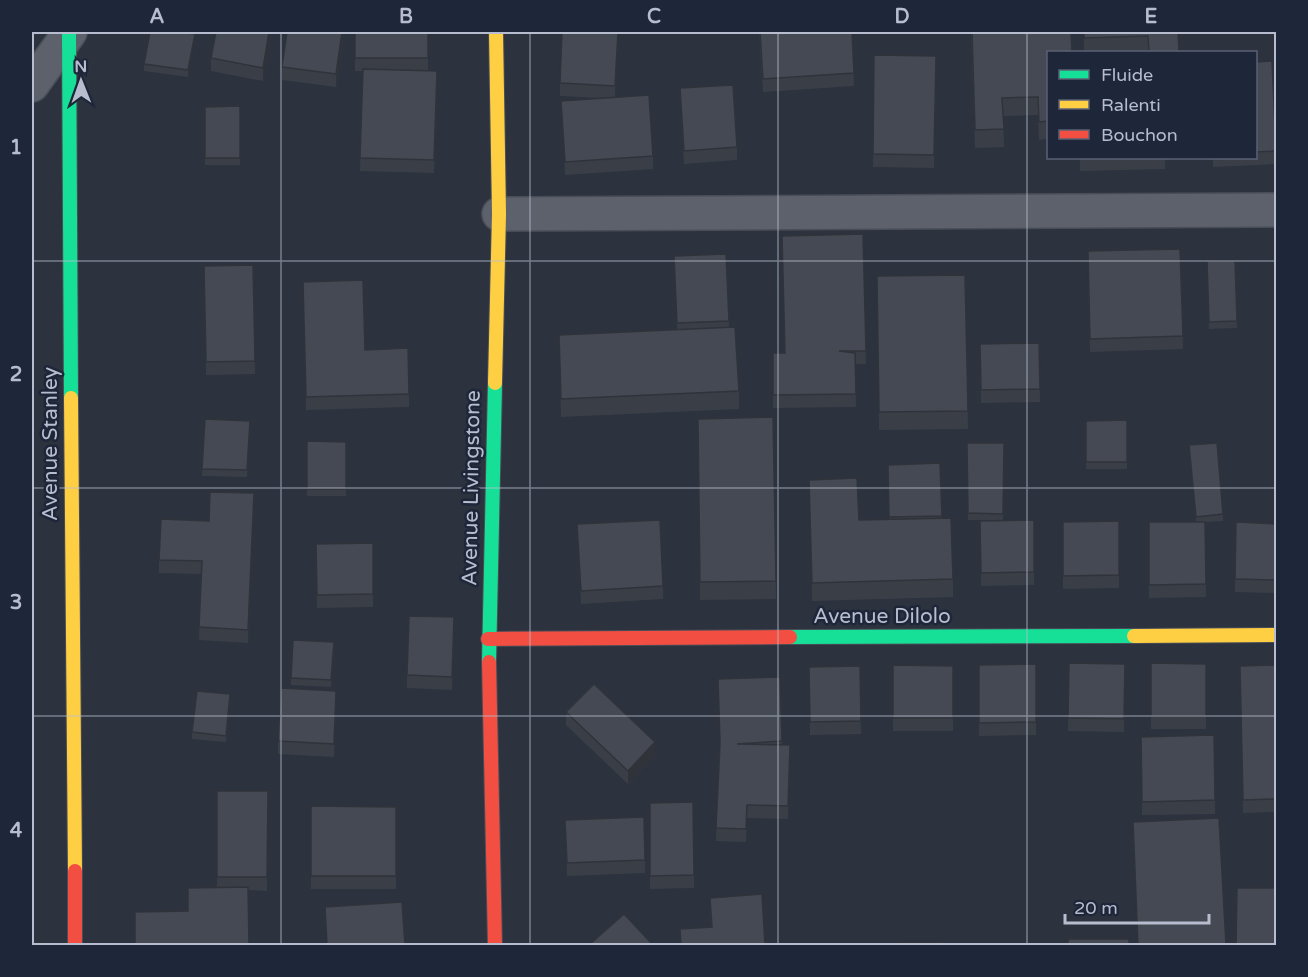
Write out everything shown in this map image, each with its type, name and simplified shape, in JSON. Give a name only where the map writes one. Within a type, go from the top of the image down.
[{"type":"street","points":[[32,85],[69,32]]},
{"type":"street","name":"Avenue Stanley","points":[[69,32],[75,945]]},
{"type":"street","name":"Avenue Livingstone","points":[[495,945],[488,639],[499,214],[496,32]]},
{"type":"street","points":[[499,214],[1276,210]]},
{"type":"street","name":"Avenue Dilolo","points":[[488,639],[1276,635]]},
{"type":"building","points":[[150,32],[195,34],[188,70],[144,64]]},
{"type":"building","points":[[216,32],[269,32],[263,68],[211,58]]},
{"type":"building","points":[[287,32],[342,32],[336,74],[282,67]]},
{"type":"building","points":[[355,32],[428,32],[428,58],[355,58]]},
{"type":"building","points":[[562,32],[618,32],[615,86],[560,83]]},
{"type":"building","points":[[760,32],[852,32],[854,73],[763,79]]},
{"type":"building","points":[[972,32],[1071,32],[1072,51],[1047,51],[1047,121],[1039,122],[1038,97],[1002,98],[1004,129],[975,130]]},
{"type":"building","points":[[1084,32],[1178,32],[1179,51],[1149,51],[1148,36],[1084,38]]},
{"type":"building","points":[[874,55],[936,56],[934,155],[873,154]]},
{"type":"building","points":[[1272,61],[1276,151],[1257,152],[1257,62]]},
{"type":"building","points":[[363,69],[437,71],[434,160],[360,158]]},
{"type":"building","points":[[733,85],[737,147],[684,151],[680,88]]},
{"type":"building","points":[[649,95],[653,156],[565,162],[561,101]]},
{"type":"building","points":[[240,106],[240,158],[205,158],[205,107]]},
{"type":"building","points":[[863,234],[866,351],[839,351],[855,353],[856,394],[773,395],[773,353],[785,353],[782,236]]},
{"type":"building","points":[[1180,249],[1183,336],[1090,339],[1088,251]]},
{"type":"building","points":[[726,254],[729,321],[677,323],[674,256]]},
{"type":"building","points":[[1207,261],[1235,261],[1237,321],[1209,322]]},
{"type":"building","points":[[253,265],[255,361],[206,362],[204,266]]},
{"type":"building","points":[[965,275],[968,411],[879,412],[877,276]]},
{"type":"building","points":[[363,280],[365,350],[408,348],[409,394],[306,397],[303,282]]},
{"type":"building","points":[[735,327],[739,391],[561,399],[559,335]]},
{"type":"building","points":[[1039,343],[1040,389],[981,390],[980,344]]},
{"type":"building","points":[[773,417],[776,581],[700,582],[698,419]]},
{"type":"building","points":[[205,419],[250,421],[247,470],[202,469]]},
{"type":"building","points":[[1127,420],[1127,462],[1086,462],[1086,421]]},
{"type":"building","points":[[307,441],[346,442],[346,489],[307,489]]},
{"type":"building","points":[[967,443],[1004,443],[1003,514],[968,513]]},
{"type":"building","points":[[1217,443],[1223,514],[1196,517],[1189,445]]},
{"type":"building","points":[[940,463],[942,516],[889,517],[888,465]]},
{"type":"building","points":[[857,478],[859,520],[951,518],[953,579],[812,583],[809,480]]},
{"type":"building","points":[[210,492],[254,493],[248,630],[199,627],[202,561],[159,560],[161,519],[209,521]]},
{"type":"building","points":[[660,520],[663,586],[581,591],[577,524]]},
{"type":"building","points":[[1034,520],[1034,572],[981,573],[980,521]]},
{"type":"building","points":[[1119,521],[1119,575],[1063,576],[1063,522]]},
{"type":"building","points":[[1149,522],[1205,522],[1206,584],[1149,585]]},
{"type":"building","points":[[1236,522],[1276,524],[1276,580],[1235,579]]},
{"type":"building","points":[[373,543],[373,594],[317,595],[316,544]]},
{"type":"building","points":[[409,616],[454,617],[452,677],[407,675]]},
{"type":"building","points":[[293,640],[334,642],[331,680],[291,678]]},
{"type":"building","points":[[1069,663],[1125,664],[1124,719],[1068,718]]},
{"type":"building","points":[[1151,663],[1206,664],[1206,716],[1151,716]]},
{"type":"building","points":[[1036,664],[1036,722],[979,723],[979,665]]},
{"type":"building","points":[[893,665],[953,666],[953,718],[893,718]]},
{"type":"building","points":[[1276,665],[1276,799],[1243,800],[1240,666]]},
{"type":"building","points":[[860,666],[861,721],[810,722],[809,667]]},
{"type":"building","points":[[780,677],[782,741],[737,744],[790,745],[788,806],[747,805],[746,829],[716,828],[720,743],[718,679]]},
{"type":"building","points":[[594,684],[655,742],[628,771],[566,712]]},
{"type":"building","points":[[281,688],[336,691],[334,744],[278,741]]},
{"type":"building","points":[[197,691],[230,694],[226,736],[192,732]]},
{"type":"building","points":[[1214,735],[1215,800],[1142,802],[1141,737]]},
{"type":"building","points":[[217,791],[268,791],[267,877],[217,877]]},
{"type":"building","points":[[693,802],[694,875],[650,876],[650,803]]},
{"type":"building","points":[[311,806],[396,807],[396,876],[311,876]]},
{"type":"building","points":[[644,817],[645,860],[567,863],[565,820]]},
{"type":"building","points":[[1219,818],[1226,945],[1138,945],[1133,822]]},
{"type":"building","points":[[248,887],[249,945],[135,945],[135,912],[188,911],[188,888]]},
{"type":"building","points":[[1237,888],[1276,888],[1276,945],[1236,945]]},
{"type":"building","points":[[762,894],[765,945],[681,945],[680,929],[712,927],[710,898]]},
{"type":"building","points":[[402,902],[405,945],[327,945],[325,907]]},
{"type":"building","points":[[624,914],[653,945],[589,945]]},
{"type":"building","points":[[1068,939],[1129,939],[1129,945],[1068,945]]},
{"type":"building","points":[[946,942],[946,945],[895,945],[895,943]]},
{"type":"traffic: fast","points":[[69,33],[71,398]]},
{"type":"traffic: fast","points":[[489,662],[495,383]]},
{"type":"traffic: fast","points":[[790,637],[1134,636]]},
{"type":"traffic: slow","points":[[495,383],[499,214],[496,32]]},
{"type":"traffic: slow","points":[[71,398],[75,871]]},
{"type":"traffic: slow","points":[[1134,636],[1276,635]]},
{"type":"traffic: jam","points":[[488,639],[790,637]]},
{"type":"traffic: jam","points":[[489,662],[495,946]]},
{"type":"traffic: jam","points":[[75,871],[75,946]]}]
